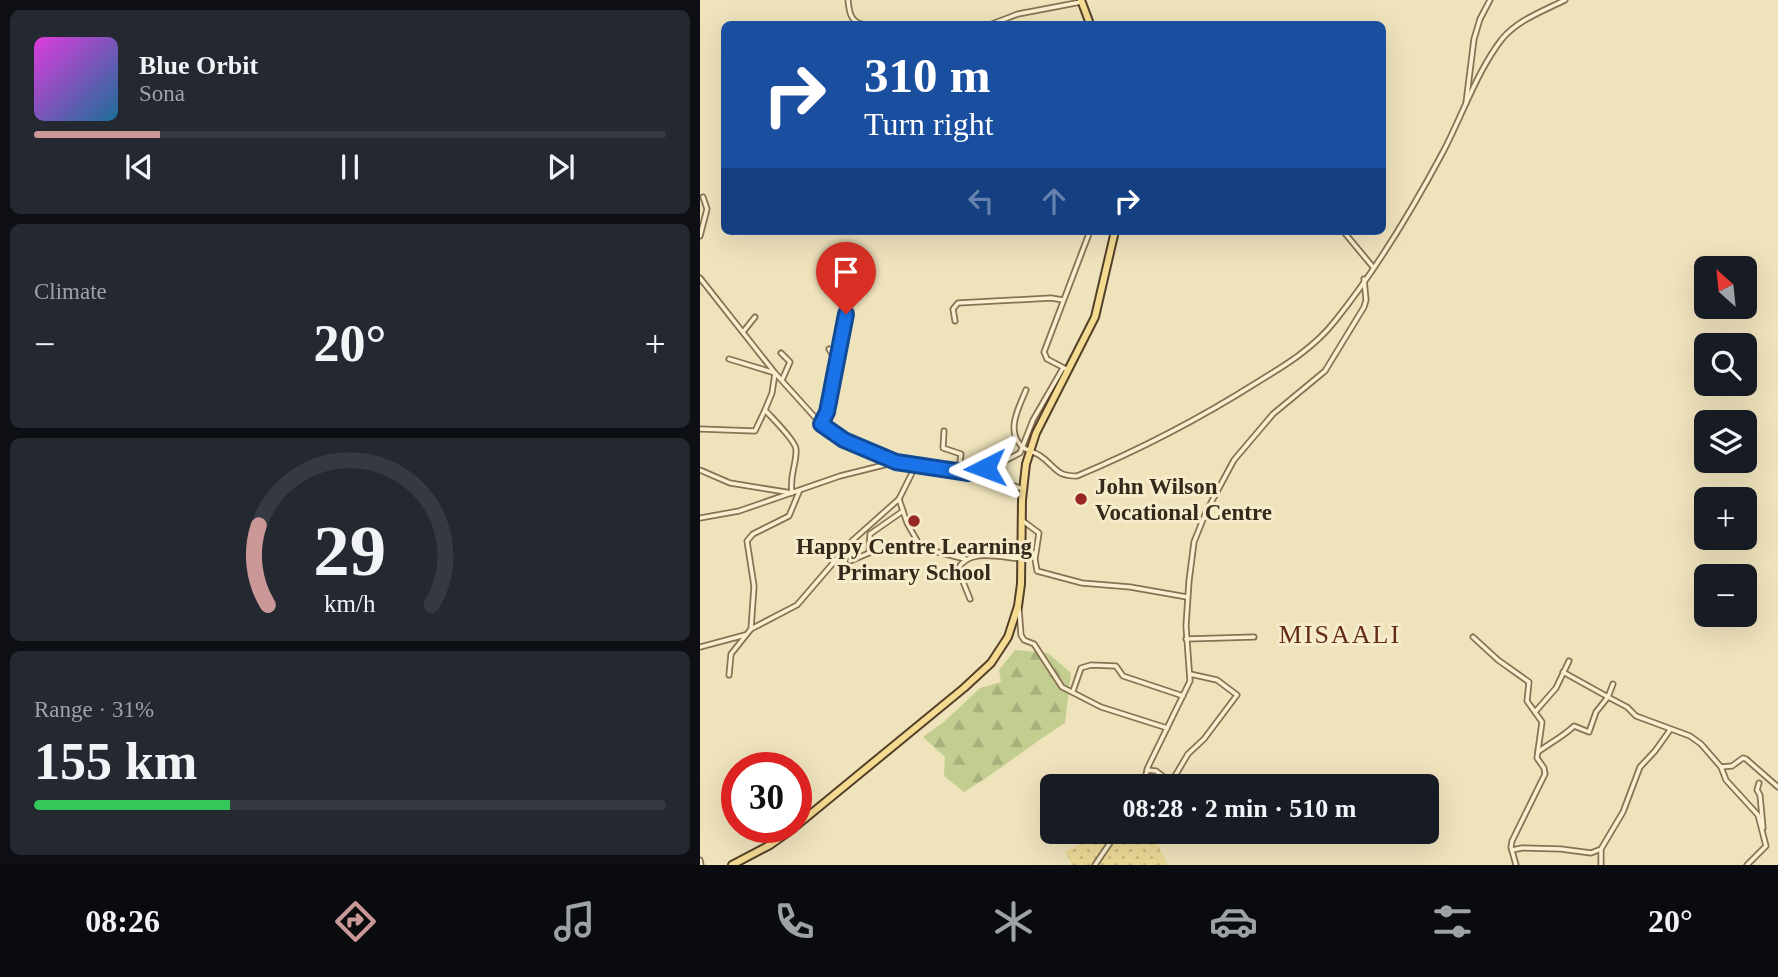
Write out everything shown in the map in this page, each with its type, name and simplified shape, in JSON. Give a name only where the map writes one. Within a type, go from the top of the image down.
[{"type":"main road","points":[[1079,1],[1089,21]]},
{"type":"main road","points":[[812,813],[979,674],[1003,646],[1018,606],[1023,559],[1023,489],[1027,449],[1066,369],[1088,334],[1100,304],[1114,235]]},
{"type":"main road","points":[[732,865],[773,843]]},
{"type":"street","points":[[849,0],[850,15],[855,21]]},
{"type":"street","points":[[1465,106],[1474,39],[1490,0]]},
{"type":"street","points":[[1026,390],[1014,419],[1016,436],[1027,449],[1040,456],[1056,472],[1077,476],[1194,421],[1308,348],[1335,321],[1422,190],[1503,38],[1528,19],[1565,0]]},
{"type":"street","points":[[1000,21],[1018,14],[1079,1]]},
{"type":"street","points":[[700,236],[707,209],[703,197]]},
{"type":"street","points":[[1066,369],[1044,355],[1088,235]]},
{"type":"street","points":[[1346,235],[1373,267]]},
{"type":"street","points":[[700,278],[775,373],[821,424],[844,440],[896,462],[982,475],[1023,489]]},
{"type":"street","points":[[1146,774],[1189,684],[1187,597],[1194,542],[1234,460],[1273,414],[1318,379],[1330,364],[1364,307],[1364,279]]},
{"type":"street","points":[[821,424],[827,412],[846,314],[835,297]]},
{"type":"street","points":[[955,321],[952,311],[958,303],[1051,298],[1063,300]]},
{"type":"street","points":[[743,332],[755,317]]},
{"type":"street","points":[[829,349],[836,361]]},
{"type":"street","points":[[781,353],[790,362],[782,380]]},
{"type":"street","points":[[729,359],[775,373]]},
{"type":"street","points":[[700,429],[730,429],[743,433],[755,431],[772,393],[775,373]]},
{"type":"street","points":[[765,410],[794,442],[796,450],[790,479],[792,493]]},
{"type":"street","points":[[944,431],[943,448],[961,454],[959,471]]},
{"type":"street","points":[[969,473],[998,465],[1027,449]]},
{"type":"street","points":[[700,518],[738,511],[839,477],[896,462]]},
{"type":"street","points":[[729,675],[730,654],[745,635],[751,629],[794,609],[853,540],[899,499],[916,465]]},
{"type":"street","points":[[700,470],[730,483],[792,493]]},
{"type":"street","points":[[751,629],[754,586],[747,541],[753,534],[789,516],[799,492]]},
{"type":"street","points":[[899,499],[923,551],[927,553],[938,552],[965,559],[977,555],[1023,559]]},
{"type":"street","points":[[850,561],[869,552],[870,534],[903,511]]},
{"type":"street","points":[[1022,520],[1039,533],[1035,559],[1037,572],[1082,583],[1130,587],[1187,597]]},
{"type":"street","points":[[965,559],[958,569],[970,599]]},
{"type":"street","points":[[1018,606],[1021,635],[1024,640],[1034,644],[1060,684],[1101,707],[1167,728]]},
{"type":"street","points":[[700,647],[745,635]]},
{"type":"street","points":[[1186,639],[1254,637]]},
{"type":"street","points":[[1472,637],[1529,682],[1527,701],[1542,722],[1537,758],[1545,774],[1512,841],[1516,865]]},
{"type":"street","points":[[1535,712],[1556,688],[1569,661]]},
{"type":"street","points":[[1073,691],[1081,668],[1104,664],[1116,666],[1123,676],[1182,696]]},
{"type":"street","points":[[1563,672],[1627,707],[1636,716],[1690,736],[1701,744],[1721,767],[1726,780],[1756,811],[1766,846],[1746,865]]},
{"type":"street","points":[[1147,770],[1154,770],[1172,781],[1188,754],[1204,739],[1237,695],[1217,680],[1189,674]]},
{"type":"street","points":[[1537,753],[1574,726],[1589,732],[1596,712],[1608,698],[1613,684]]},
{"type":"street","points":[[1601,865],[1601,849],[1623,812],[1642,763],[1652,755],[1670,730]]},
{"type":"street","points":[[1721,767],[1726,768],[1743,758],[1746,759],[1778,787]]},
{"type":"street","points":[[1759,783],[1757,790],[1764,819],[1762,828]]},
{"type":"street","points":[[1746,803],[1760,807]]},
{"type":"street","points":[[1095,865],[1109,844]]},
{"type":"street","points":[[1512,850],[1561,849],[1591,853],[1601,849]]},
{"type":"green space","points":[[1015,650],[1048,653],[1071,673],[1065,723],[964,792],[944,776],[945,757],[923,737],[945,721],[980,688],[1001,682],[999,670]]},
{"type":"sand","points":[[1080,844],[1158,844],[1168,865],[1072,865],[1065,852]]},
{"type":"place","name":"John Wilson Vocational Centre","points":[[1081,499]]},
{"type":"place","name":"Happy Centre Learning Primary School","points":[[914,521]]},
{"type":"district","name":"MISAALI","points":[[1340,634]]},
{"type":"route","points":[[846,314],[827,412],[821,424],[835,436],[896,462],[969,473],[985,468]]}]
